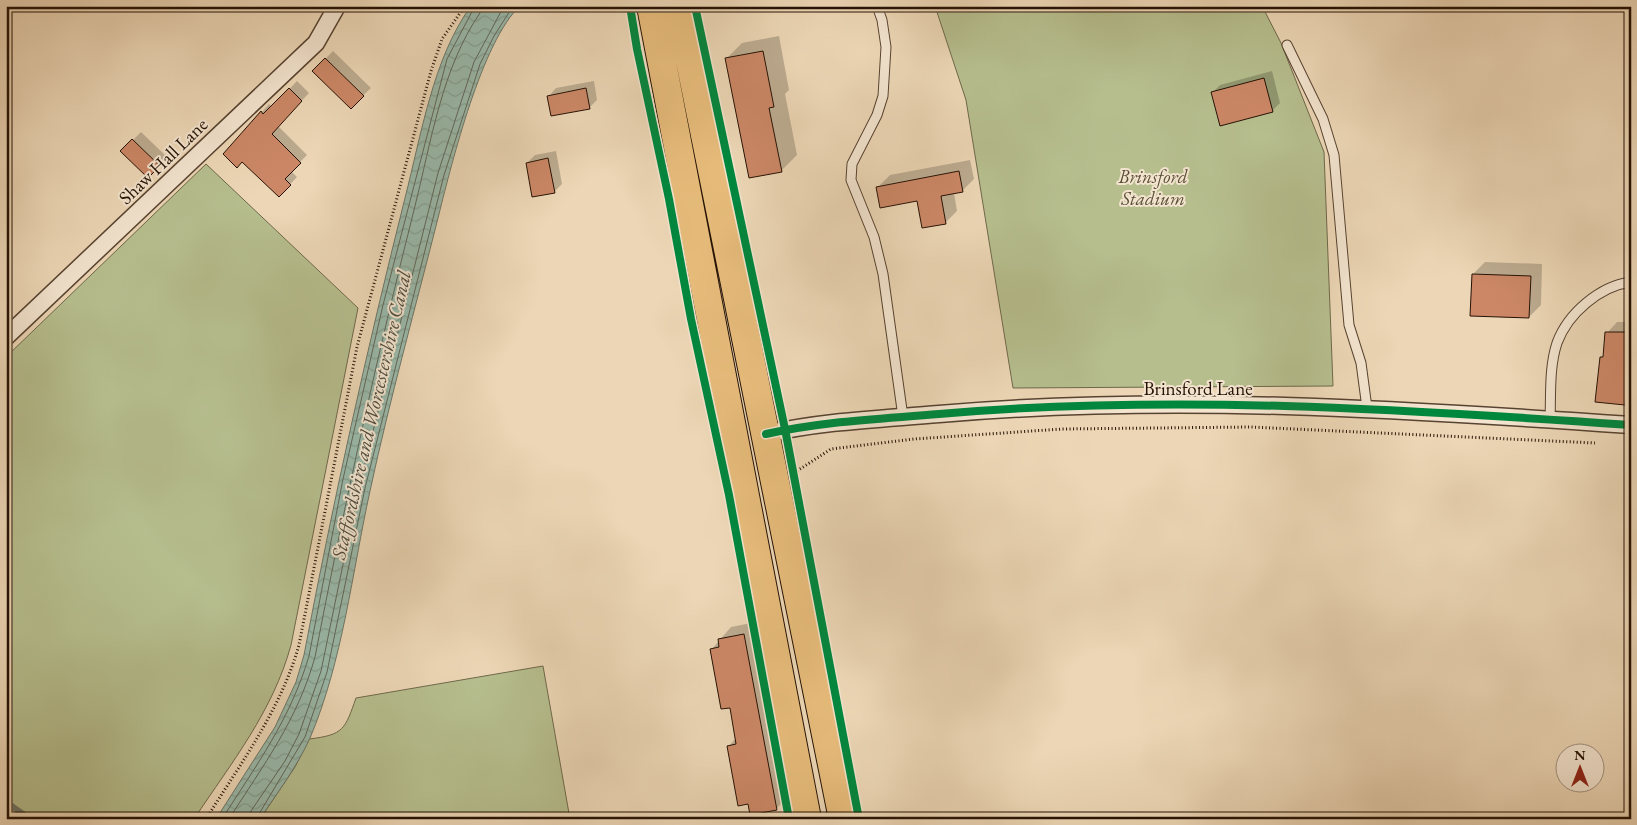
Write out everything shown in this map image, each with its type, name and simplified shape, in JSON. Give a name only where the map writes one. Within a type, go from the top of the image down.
[{"type":"highway","points":[[651,6],[807,819]]},
{"type":"highway","points":[[679,6],[842,819]]},
{"type":"street","name":"Shaw Hall Lane","points":[[6,337],[316,43],[337,6]]},
{"type":"street","name":"Brinsford Lane","points":[[766,434],[785,429],[991,409],[1189,403],[1367,408],[1631,425]]},
{"type":"lane","points":[[877,6],[882,20],[886,47],[883,96],[877,115],[852,164],[852,180],[874,237],[883,274],[903,417]]},
{"type":"lane","points":[[1287,45],[1323,119],[1334,155],[1350,325],[1361,363],[1367,408]]},
{"type":"lane","points":[[1550,420],[1554,361],[1557,343],[1564,329],[1575,314],[1592,299],[1610,287],[1631,282]]},
{"type":"path","points":[[206,819],[265,726],[291,674],[299,645],[358,347],[431,71],[442,39],[465,6]]},
{"type":"path","points":[[792,474],[831,448],[914,439],[1062,429],[1251,427],[1601,443]]},
{"type":"path","points":[[791,465],[794,482]]},
{"type":"green space","name":"Brinsford Stadium","points":[[935,6],[1262,6],[1281,43],[1324,152],[1333,386],[1013,388],[966,100]]},
{"type":"green space","points":[[206,164],[358,308],[291,645],[274,692],[262,714],[237,756],[194,819],[30,819],[6,802],[6,357]]},
{"type":"green space","points":[[543,666],[570,819],[260,819],[295,767],[309,739],[330,735],[342,729],[346,724],[356,698]]},
{"type":"water","name":"Staffordshire and Worcestershire Canal","points":[[471,6],[520,6],[506,23],[493,46],[481,73],[460,135],[386,421],[370,491],[346,616],[331,678],[310,738],[299,759],[260,819],[216,819],[275,727],[296,682],[304,655],[364,369],[423,124],[447,49]]},
{"type":"building","points":[[763,51],[774,107],[769,108],[782,172],[749,178],[725,58]]},
{"type":"building","points":[[325,58],[364,96],[351,109],[312,71]]},
{"type":"building","points":[[1264,78],[1273,112],[1220,126],[1211,92]]},
{"type":"building","points":[[289,88],[302,101],[272,134],[301,163],[285,179],[291,185],[279,197],[242,162],[237,168],[223,154],[261,111],[263,114]]},
{"type":"building","points":[[586,88],[590,109],[551,116],[547,96]]},
{"type":"building","points":[[132,139],[160,166],[148,178],[120,151]]},
{"type":"building","points":[[548,158],[555,193],[532,197],[526,163]]},
{"type":"building","points":[[959,171],[963,192],[941,196],[946,224],[922,228],[917,201],[880,208],[876,187]]},
{"type":"building","points":[[1472,274],[1531,276],[1529,318],[1470,316]]},
{"type":"building","points":[[1605,332],[1631,332],[1631,359],[1625,405],[1595,402],[1600,357],[1603,357]]},
{"type":"building","points":[[744,634],[777,810],[750,815],[748,804],[738,806],[727,746],[736,744],[730,708],[721,709],[710,649],[719,647],[718,639]]},
{"type":"waterway","points":[[6,802],[30,819]]},
{"type":"cycle path","points":[[630,6],[691,319],[729,495],[789,819]]},
{"type":"cycle path","points":[[695,6],[785,429],[859,819]]},
{"type":"cycle path","points":[[766,434],[830,423],[1026,408],[1199,404],[1371,409],[1631,425]]}]
